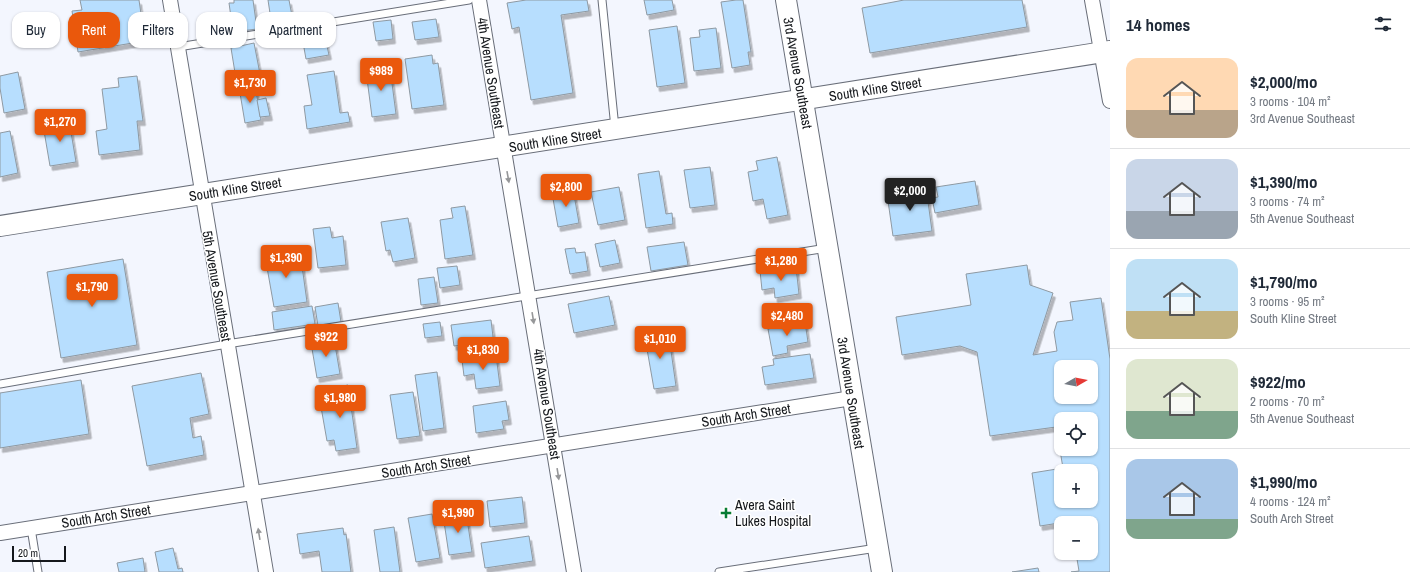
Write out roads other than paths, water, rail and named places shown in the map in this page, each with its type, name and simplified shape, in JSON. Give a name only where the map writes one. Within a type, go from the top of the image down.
[{"type":"street","name":"5th Avenue Southeast","points":[[170,0],[172,12]]},
{"type":"street","name":"4th Avenue Southeast","points":[[479,0],[574,572]]},
{"type":"street","name":"3rd Avenue Southeast","points":[[786,0],[882,572]]},
{"type":"street","points":[[1092,0],[1106,52],[1110,101]]},
{"type":"street","name":"5th Avenue Southeast","points":[[178,48],[201,195],[266,572]]},
{"type":"street","name":"South Kline Street","points":[[0,226],[1106,52]]},
{"type":"street","name":"South Arch Street","points":[[0,533],[852,398]]},
{"type":"lane","points":[[188,45],[469,0]]},
{"type":"lane","points":[[602,0],[616,130]]},
{"type":"lane","points":[[0,384],[227,344],[828,248]]},
{"type":"lane","points":[[31,528],[38,572]]},
{"type":"lane","points":[[719,572],[878,548]]},
{"type":"place","name":"Avera Saint Lukes Hospital","points":[[726,513]]}]
